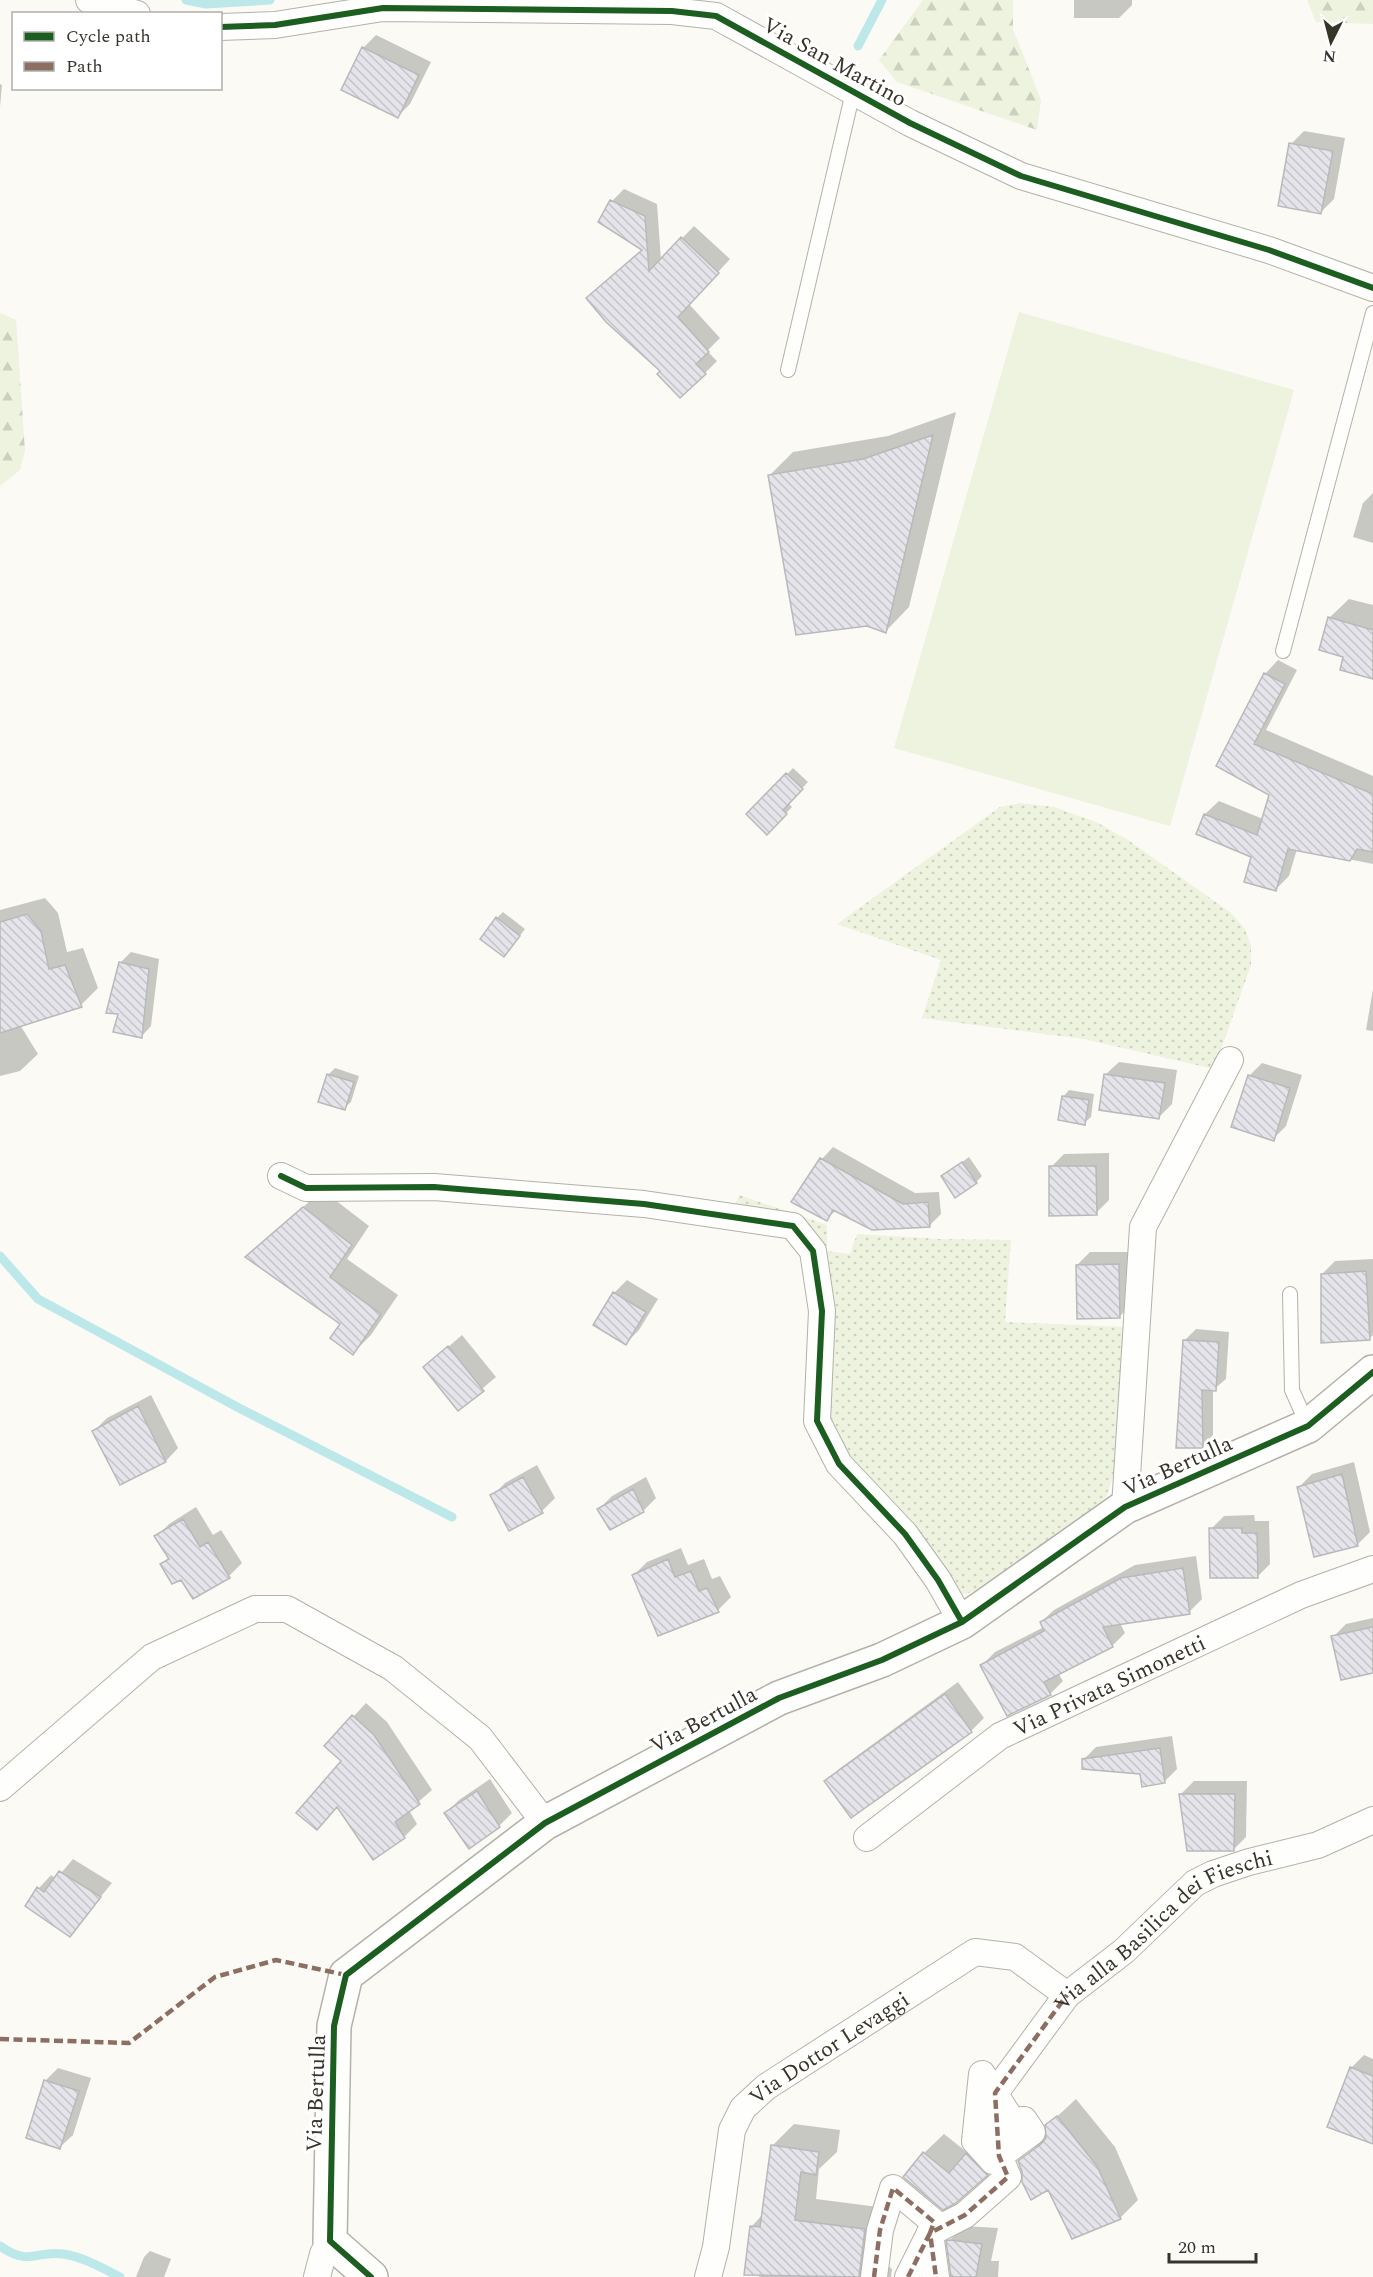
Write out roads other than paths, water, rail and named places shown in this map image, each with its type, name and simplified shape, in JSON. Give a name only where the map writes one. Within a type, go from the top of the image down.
[{"type":"street","points":[[89,0],[130,12]]},
{"type":"street","name":"Via San Martino","points":[[222,27],[275,25],[383,8],[672,11],[707,8],[910,123],[1021,176],[1269,250],[1373,288]]},
{"type":"street","points":[[1125,1507],[1143,1227],[1230,1060]]},
{"type":"street","points":[[281,1176],[306,1188],[446,1188],[644,1204],[793,1226],[813,1251],[822,1311],[817,1421],[839,1464],[906,1534],[938,1580],[962,1622]]},
{"type":"street","name":"Via Bertulla","points":[[330,2241],[334,2026],[346,1975],[545,1823],[779,1698],[882,1660],[962,1622],[1125,1507],[1308,1426],[1373,1372]]},
{"type":"street","name":"Via Privata Simonetti","points":[[867,1838],[1000,1736],[1301,1595],[1373,1569]]},
{"type":"street","points":[[0,1788],[152,1657],[255,1609],[286,1609],[393,1668],[480,1738],[545,1823]]},
{"type":"street","name":"Via alla Basilica dei Fieschi","points":[[995,2093],[1067,1995],[1125,1951],[1195,1883],[1213,1874],[1249,1862],[1318,1845],[1373,1820]]},
{"type":"street","name":"Via Dottor Levaggi","points":[[708,2277],[716,2247],[732,2130],[743,2108],[766,2087],[975,1952],[1015,1957],[1067,1995]]},
{"type":"street","points":[[995,2093],[1012,2121],[1024,2120],[1032,2132],[999,2156]]},
{"type":"street","points":[[930,2233],[965,2215],[1008,2177],[999,2156],[995,2093]]},
{"type":"street","points":[[874,2277],[880,2230],[893,2188],[934,2222],[908,2277]]},
{"type":"street","points":[[930,2233],[936,2277]]},
{"type":"street","points":[[316,2277],[322,2254],[330,2241],[371,2277]]},
{"type":"lane","points":[[788,370],[853,92]]},
{"type":"lane","points":[[1283,651],[1373,313]]},
{"type":"lane","points":[[1290,1294],[1292,1390],[1308,1426]]},
{"type":"waterway","points":[[186,0],[206,4],[270,0]]},
{"type":"waterway","points":[[858,46],[882,0]]},
{"type":"waterway","points":[[0,1256],[38,1299],[239,1408],[452,1517]]},
{"type":"waterway","points":[[0,2246],[19,2256],[26,2257],[54,2253],[71,2255],[120,2277]]}]
